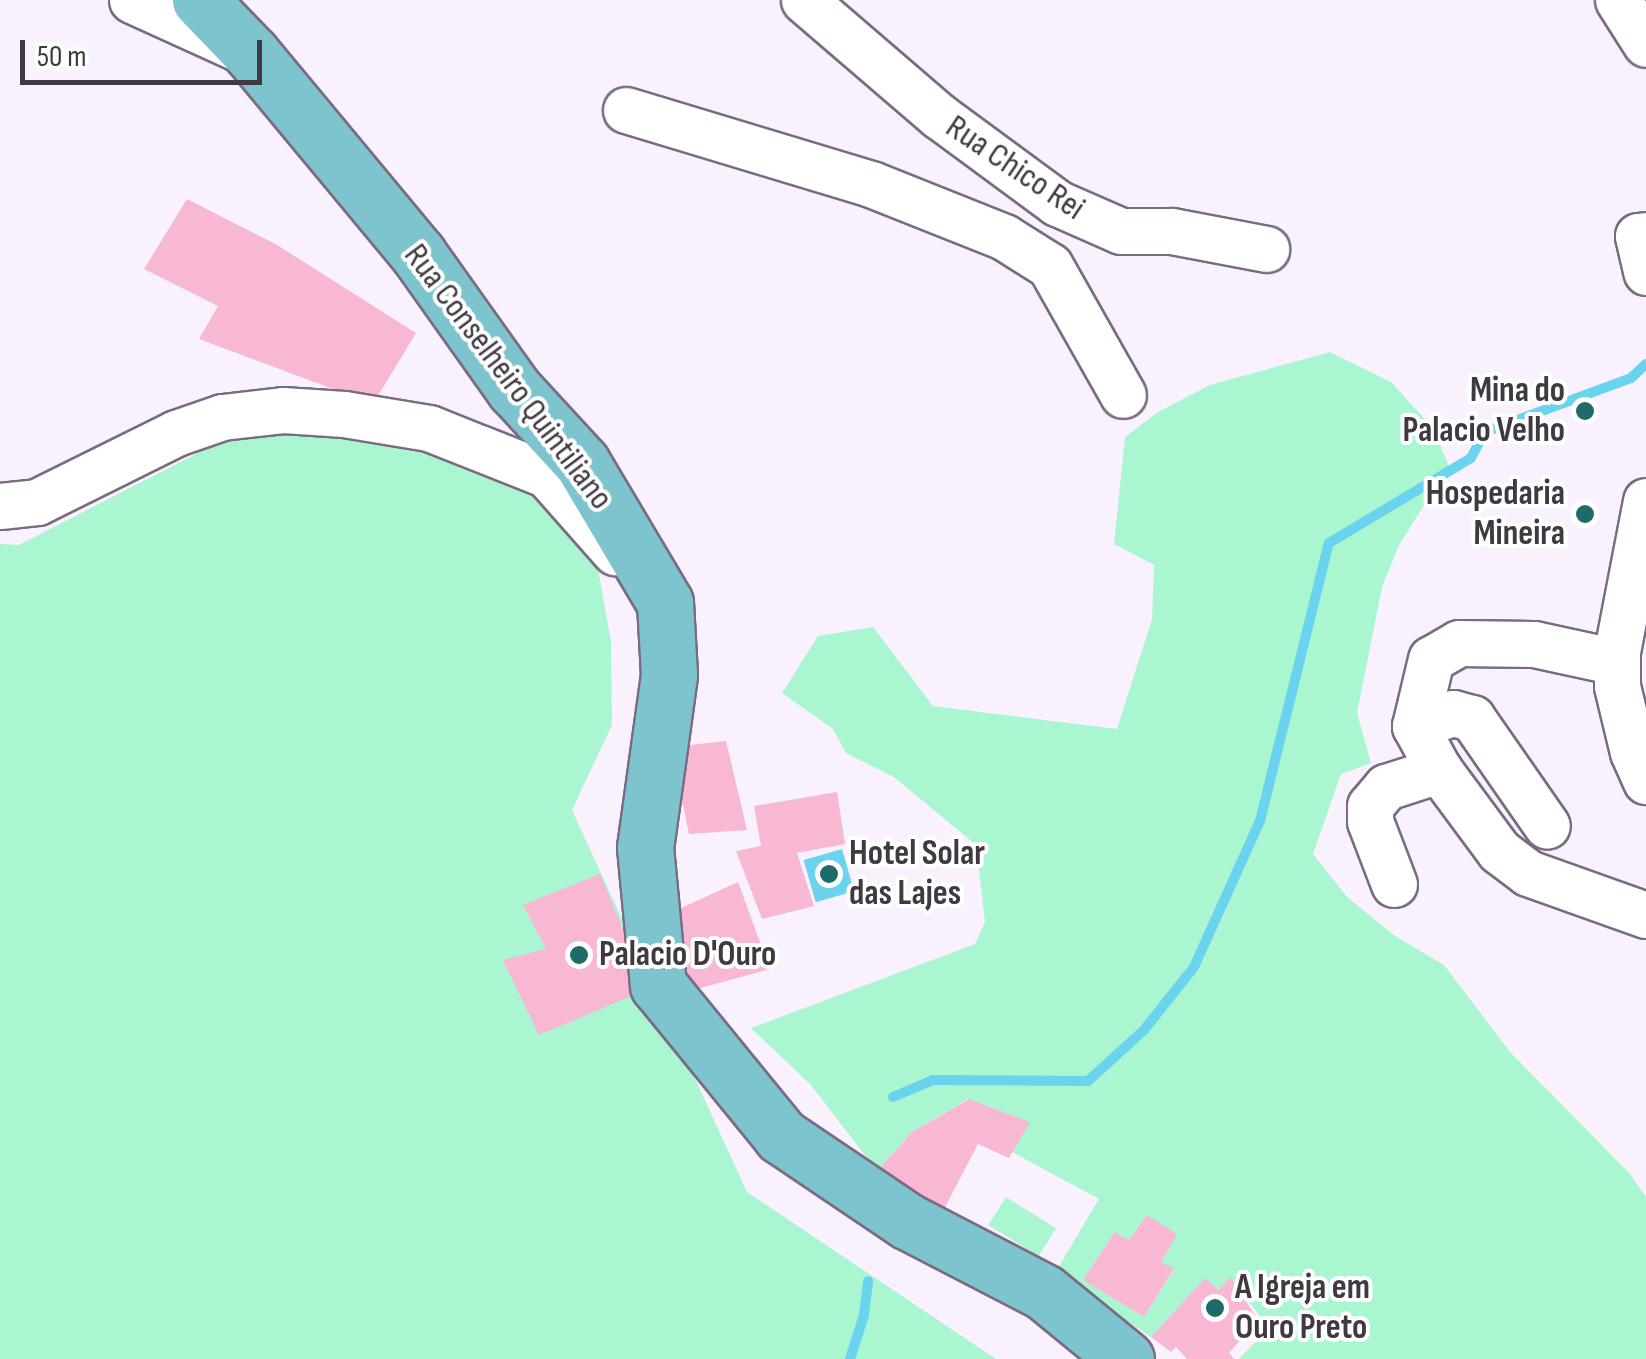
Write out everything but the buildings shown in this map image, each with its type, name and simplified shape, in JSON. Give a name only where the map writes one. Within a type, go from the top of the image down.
[{"type":"main road","name":"Rua Conselheiro Quintiliano","points":[[200,0],[252,54],[418,254],[514,388],[582,463],[665,603],[669,675],[645,846],[658,985],[781,1136],[907,1221],[1044,1292],[1126,1359]]},
{"type":"street","points":[[132,0],[252,54]]},
{"type":"street","name":"Rua Chico Rei","points":[[804,0],[1006,169],[1057,203],[1120,231],[1172,231],[1266,249]]},
{"type":"street","points":[[1618,0],[1646,44]]},
{"type":"street","points":[[626,110],[942,210],[1004,237],[1050,266],[1123,395]]},
{"type":"street","points":[[1050,266],[1120,231]]},
{"type":"street","points":[[1646,235],[1638,236],[1646,272]]},
{"type":"street","points":[[0,506],[37,502],[176,432],[222,417],[283,410],[344,414],[429,428],[547,474],[665,603]]},
{"type":"street","points":[[1646,501],[1620,623],[1617,662],[1617,686],[1646,781]]},
{"type":"street","points":[[1617,662],[1534,644],[1459,643],[1431,660],[1415,726],[1439,770],[1499,851],[1528,873],[1646,915]]},
{"type":"street","points":[[1415,726],[1453,713],[1472,718],[1547,826]]},
{"type":"street","points":[[1394,884],[1370,820],[1370,806],[1386,787],[1439,770]]},
{"type":"green space","points":[[1330,352],[1391,382],[1432,427],[1449,466],[1399,545],[1382,587],[1357,713],[1371,763],[1341,774],[1313,854],[1347,897],[1395,936],[1444,965],[1510,1052],[1630,1174],[1646,1197],[1646,1359],[1239,1359],[1269,1328],[1231,1278],[1219,1290],[1205,1279],[1151,1337],[1055,1273],[1099,1199],[1012,1152],[1029,1122],[968,1099],[912,1132],[877,1171],[811,1085],[751,1028],[975,944],[985,922],[976,845],[894,777],[846,753],[833,729],[782,693],[818,636],[873,627],[933,706],[1117,729],[1152,619],[1154,565],[1114,544],[1125,437],[1158,412],[1210,385]],"holes":[[[1147,1215],[1176,1234],[1161,1262],[1174,1270],[1144,1317],[1084,1280],[1115,1232],[1129,1240]]]},
{"type":"green space","points":[[297,423],[464,452],[546,493],[597,563],[611,642],[612,725],[572,810],[747,1192],[996,1359],[0,1359],[0,544],[19,545],[223,440]]},
{"type":"green space","points":[[1006,1197],[1056,1228],[1039,1256],[989,1225]]},
{"type":"water","name":"Hotel Solar das Lajes","points":[[842,849],[854,891],[816,902],[804,860]]},
{"type":"waterway","points":[[893,1097],[933,1080],[1088,1081],[1144,1030],[1194,967],[1260,821],[1329,543],[1471,458],[1485,432],[1631,378],[1646,364]]},
{"type":"waterway","points":[[850,1359],[864,1315],[868,1281]]},
{"type":"place","name":"Mina do Palacio Velho","points":[[1585,411]]},
{"type":"place","name":"Hospedaria Mineira","points":[[1585,514]]},
{"type":"place","name":"Hotel Solar das Lajes","points":[[829,874]]},
{"type":"place","name":"Palacio D'Ouro","points":[[579,955]]},
{"type":"place","name":"A Igreja em Ouro Preto","points":[[1215,1308]]}]
